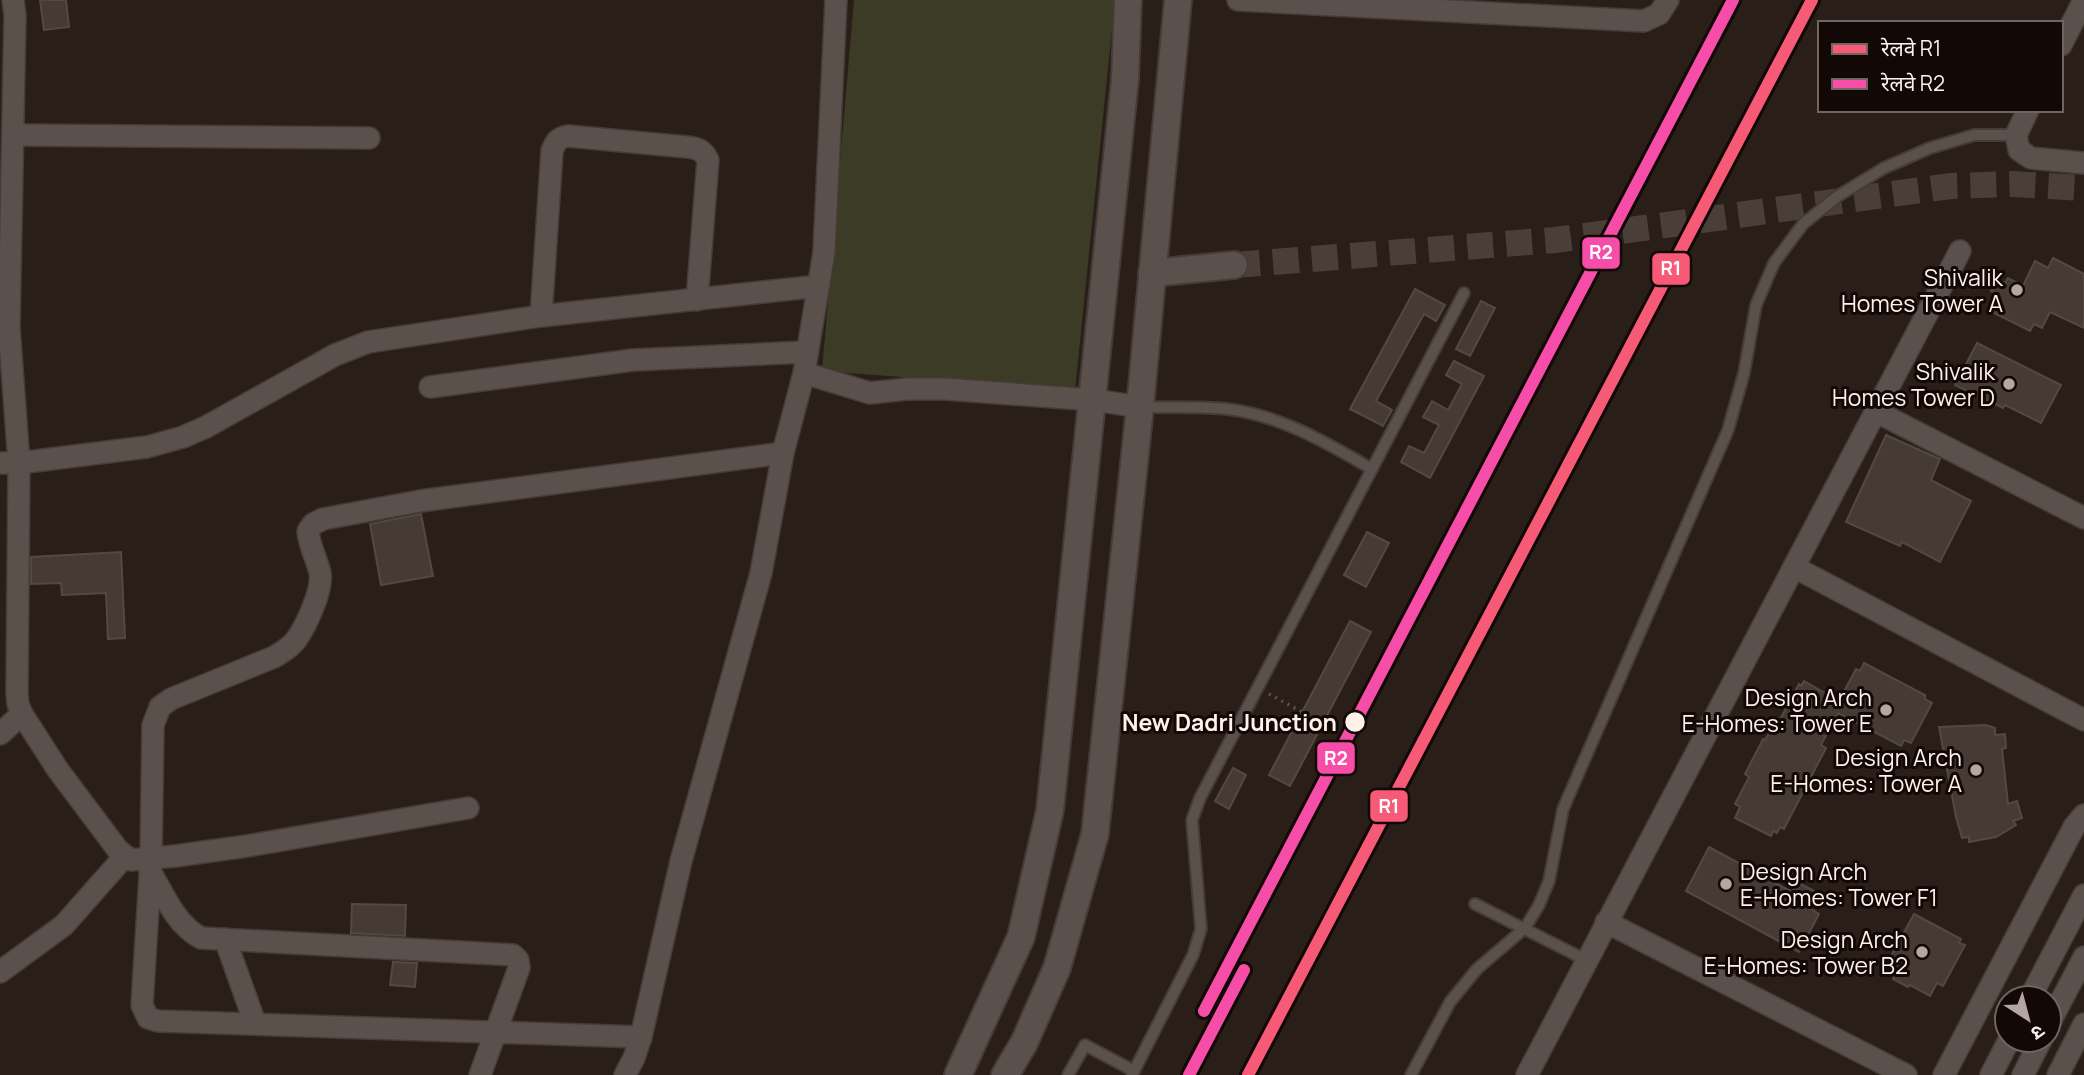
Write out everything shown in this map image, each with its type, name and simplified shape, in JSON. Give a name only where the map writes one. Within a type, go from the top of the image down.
[{"type":"street","points":[[13,0],[10,463],[17,694],[22,714],[58,770],[125,856],[150,865],[468,808]]},
{"type":"street","points":[[625,1075],[641,1037],[681,861],[761,573],[783,453],[805,362],[824,253],[836,0]]},
{"type":"street","points":[[958,1075],[1021,937],[1050,810],[1125,79],[1128,0]]},
{"type":"street","points":[[1005,1075],[1024,1043],[1057,968],[1094,834],[1140,407],[1178,0]]},
{"type":"street","points":[[1237,0],[1644,21],[1659,14],[1668,0]]},
{"type":"street","points":[[2063,41],[2084,0]]},
{"type":"street","points":[[2027,112],[2015,135],[2019,150],[2031,158],[2084,163]]},
{"type":"street","points":[[14,135],[369,138]]},
{"type":"street","points":[[541,316],[552,151],[556,142],[568,136],[687,147],[704,153],[708,160],[697,300]]},
{"type":"street","points":[[1529,1074],[1586,960],[1960,251]]},
{"type":"street","points":[[1152,273],[1234,265]]},
{"type":"street","points":[[10,463],[147,447],[183,437],[206,427],[335,355],[368,342],[541,316],[819,286]]},
{"type":"street","points":[[430,387],[633,360],[805,362],[870,393],[945,389],[1094,400],[1140,407]]},
{"type":"street","points":[[1875,411],[2084,518]]},
{"type":"street","points":[[641,1037],[158,1021],[148,1018],[142,1004],[155,713],[172,699],[274,657],[296,640],[318,594],[320,583],[320,573],[308,540],[307,531],[313,524],[340,515],[420,501],[783,453]]},
{"type":"street","points":[[1794,567],[2080,714]]},
{"type":"street","points":[[0,734],[22,714]]},
{"type":"street","points":[[1944,1075],[2074,827],[2084,815]]},
{"type":"street","points":[[0,972],[64,925],[125,856]]},
{"type":"street","points":[[150,865],[186,928],[201,938],[513,955],[518,960],[519,968],[480,1075]]},
{"type":"street","points":[[2038,984],[2084,895]]},
{"type":"street","points":[[1606,922],[1906,1075]]},
{"type":"street","points":[[225,939],[255,1023]]},
{"type":"street","points":[[2063,997],[2084,957]]},
{"type":"street","points":[[2058,1075],[2084,1024]]},
{"type":"street","points":[[1990,1075],[2001,1054]]},
{"type":"street","points":[[2023,1075],[2034,1054]]},
{"type":"lane","points":[[1411,1075],[1450,1002],[1477,969],[1525,928],[1539,905],[1549,881],[1563,809],[1728,430],[1744,373],[1756,305],[1774,263],[1803,223],[1838,196],[1884,168],[1930,148],[1974,135],[2015,135]]},
{"type":"lane","points":[[1068,1075],[1085,1045],[1133,1073],[1193,954],[1200,929],[1192,820],[1200,798],[1464,293]]},
{"type":"lane","points":[[1140,407],[1228,409],[1282,422],[1326,442],[1372,469]]},
{"type":"lane","points":[[1475,904],[1586,960]]},
{"type":"path","points":[[1258,688],[1303,712]]},
{"type":"path","points":[[1324,722],[1335,729]]},
{"type":"shaded area","points":[[854,0],[1115,0],[1075,390],[822,371]]},
{"type":"building","points":[[40,0],[66,0],[69,27],[44,30]]},
{"type":"building","name":"Shivalik Homes Tower A","points":[[2053,258],[2084,274],[2084,328],[2050,312],[2042,328],[2034,324],[2030,331],[1990,311],[1998,295],[1991,291],[1997,279],[2005,283],[2008,278],[2023,286],[2035,261],[2048,268]]},
{"type":"building","points":[[1415,289],[1445,305],[1436,321],[1424,314],[1376,401],[1392,410],[1383,426],[1350,409]]},
{"type":"building","points":[[1481,301],[1495,308],[1470,356],[1456,349]]},
{"type":"building","name":"Shivalik Homes Tower D","points":[[1977,343],[2061,385],[2041,423],[1955,385]]},
{"type":"building","points":[[1454,361],[1484,376],[1430,478],[1401,462],[1409,446],[1424,453],[1439,425],[1423,417],[1432,401],[1448,410],[1462,384],[1446,375]]},
{"type":"building","points":[[1886,435],[1940,459],[1931,480],[1971,501],[1940,562],[1902,542],[1900,546],[1846,522]]},
{"type":"building","points":[[421,514],[433,576],[381,585],[370,524]]},
{"type":"building","points":[[1367,532],[1389,543],[1366,587],[1344,575]]},
{"type":"building","points":[[121,552],[125,638],[108,639],[106,593],[62,595],[61,583],[31,584],[31,557]]},
{"type":"building","name":"New Dadri Junction","points":[[1350,621],[1371,632],[1290,786],[1269,775]]},
{"type":"building","points":[[1864,663],[1925,695],[1925,699],[1932,703],[1911,743],[1904,740],[1901,746],[1838,713],[1821,745],[1826,748],[1784,829],[1780,827],[1777,833],[1773,831],[1771,836],[1735,818],[1740,807],[1735,804],[1749,777],[1745,774],[1763,739],[1765,740],[1775,723],[1777,725],[1799,684],[1801,686],[1804,681],[1839,701],[1856,669],[1860,671]]},
{"type":"building","name":"Design Arch E-Homes: Tower A","points":[[1986,725],[1995,728],[1995,735],[2005,734],[2006,748],[2002,749],[2008,804],[2017,801],[2022,818],[2013,821],[2016,825],[1996,837],[1969,842],[1969,837],[1962,838],[1956,817],[1939,727]]},
{"type":"building","points":[[1233,768],[1246,775],[1229,809],[1215,801]]},
{"type":"building","points":[[1709,847],[1792,892],[1797,882],[1818,893],[1810,908],[1819,914],[1799,952],[1686,891]]},
{"type":"building","points":[[352,904],[406,905],[405,936],[351,933]]},
{"type":"building","name":"Design Arch E-Homes: Tower B2","points":[[1914,914],[1961,939],[1959,943],[1965,945],[1943,986],[1937,983],[1930,996],[1893,979],[1898,969],[1887,963]]},
{"type":"building","points":[[393,962],[417,963],[415,987],[390,985]]},
{"type":"tunnel","points":[[1234,265],[1555,240],[1951,186],[2013,184],[2084,188]]},
{"type":"rail line","name":"R2","points":[[1204,1011],[1733,0]]},
{"type":"rail line","name":"R1","points":[[1248,1075],[1812,0]]},
{"type":"rail line","name":"R2","points":[[1189,1075],[1244,970]]},
{"type":"place","name":"Shivalik Homes Tower A","points":[[2017,290]]},
{"type":"place","name":"Shivalik Homes Tower D","points":[[2009,384]]},
{"type":"place","name":"Design Arch E-Homes: Tower E","points":[[1886,710]]},
{"type":"place","name":"New Dadri Junction","points":[[1355,722]]},
{"type":"place","name":"Design Arch E-Homes: Tower A","points":[[1976,770]]},
{"type":"place","name":"Design Arch E-Homes: Tower F1","points":[[1726,884]]},
{"type":"place","name":"Design Arch E-Homes: Tower B2","points":[[1922,952]]}]
